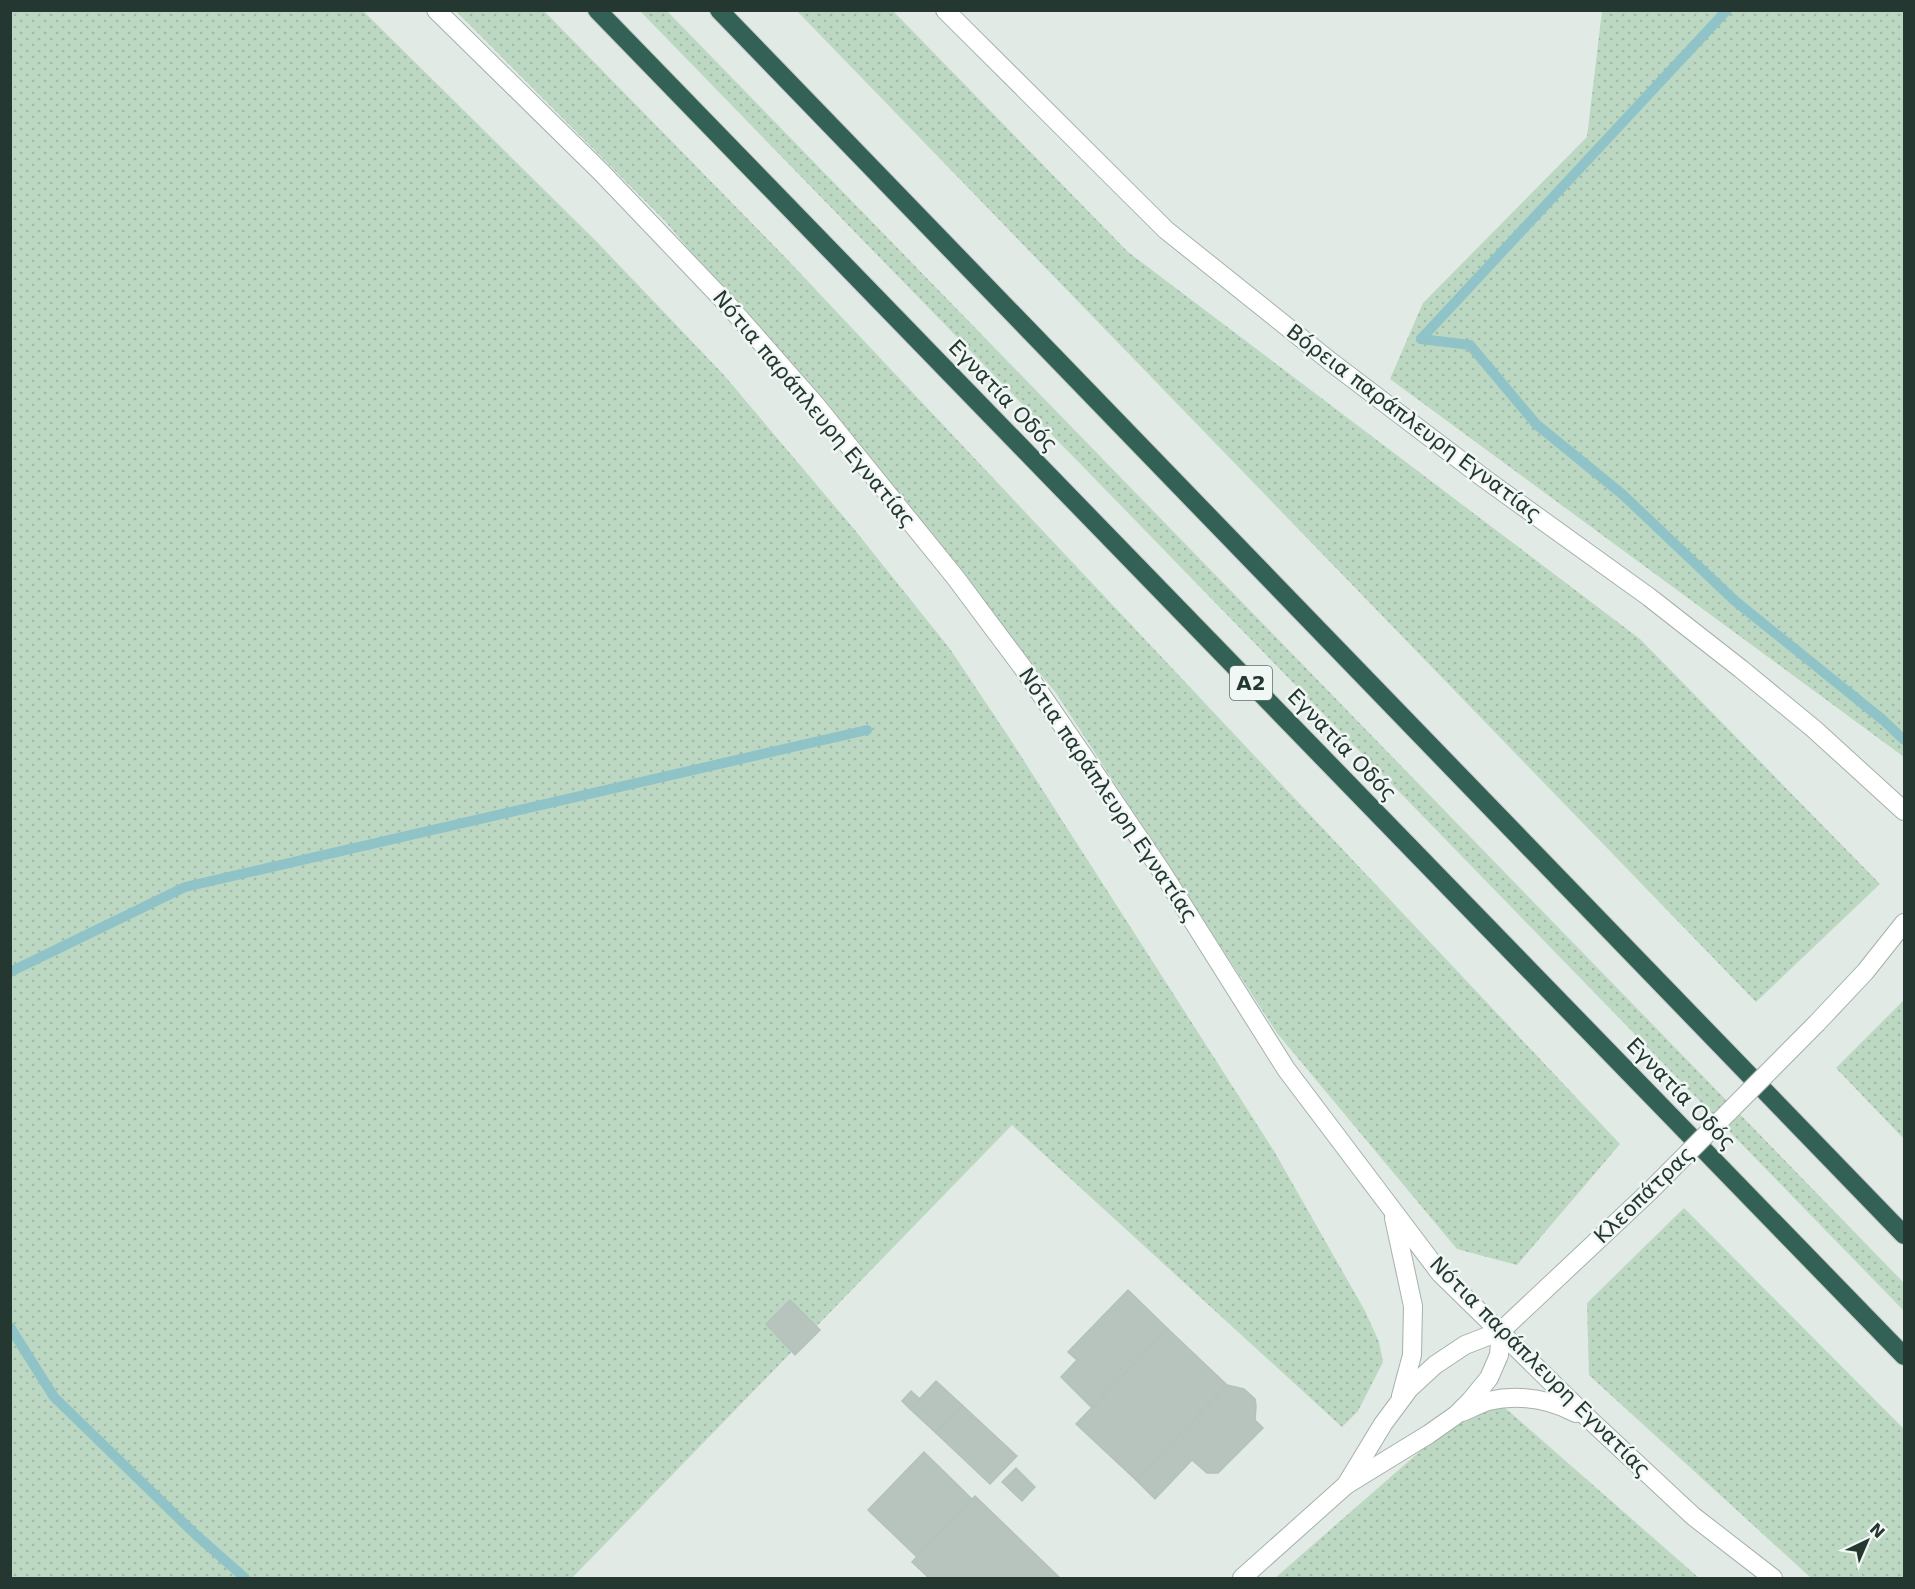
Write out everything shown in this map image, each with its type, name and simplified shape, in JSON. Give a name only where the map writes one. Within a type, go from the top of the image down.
[{"type":"highway","name":"Εγνατία Οδός","points":[[597,10],[1905,1356]]},
{"type":"highway","points":[[718,10],[1905,1235]]},
{"type":"street","name":"Νότια παράπλευρη Εγνατίας","points":[[436,10],[601,172],[728,305],[815,404],[955,577],[1023,668],[1100,779],[1162,872],[1286,1069],[1440,1273],[1588,1419],[1694,1516],[1773,1578]]},
{"type":"street","name":"Βόρεια παράπλευρη Εγνατίας","points":[[945,10],[1166,230],[1340,369],[1485,479],[1649,597],[1741,669],[1814,729],[1905,811]]},
{"type":"street","name":"Κλεοπάτρας","points":[[1500,1331],[1650,1191],[1817,1023],[1865,972],[1905,922]]},
{"type":"street","points":[[1392,1210],[1413,1306],[1412,1355],[1399,1403]]},
{"type":"street","points":[[1242,1578],[1346,1485],[1456,1415],[1489,1378],[1499,1355],[1500,1331],[1466,1345],[1435,1365],[1409,1389],[1383,1424],[1346,1485]]},
{"type":"street","points":[[1456,1415],[1488,1402],[1523,1398],[1557,1404],[1588,1419]]},
{"type":"green space","points":[[11,11],[363,11],[596,241],[723,374],[854,529],[950,649],[1274,1151],[1365,1311],[1379,1342],[1383,1362],[1358,1411],[1342,1427],[1012,1125],[572,1578],[11,1578]]},
{"type":"green space","points":[[456,11],[544,11],[785,257],[1620,1144],[1517,1265],[1457,1249],[1277,1033],[1056,693],[666,222]]},
{"type":"green space","points":[[640,11],[667,11],[1904,1283],[1904,1311]]},
{"type":"green space","points":[[797,11],[893,11],[1128,252],[1640,639],[1880,884],[1756,1002]]},
{"type":"green space","points":[[1602,11],[1904,11],[1904,757],[1390,379],[1423,303],[1587,137]]},
{"type":"green space","points":[[1904,1000],[1904,1139],[1836,1068]]},
{"type":"green space","points":[[1684,1208],[1904,1429],[1904,1578],[1811,1578],[1589,1375],[1587,1303]]},
{"type":"green space","points":[[1503,1406],[1699,1578],[1275,1578],[1449,1426]]},
{"type":"building","points":[[1128,1290],[1168,1329],[1092,1408],[1061,1377],[1077,1360],[1068,1352]]},
{"type":"building","points":[[790,1300],[820,1330],[795,1355],[766,1324]]},
{"type":"building","points":[[1168,1329],[1227,1385],[1136,1480],[1076,1424]]},
{"type":"building","points":[[936,1381],[962,1405],[936,1433],[910,1409]]},
{"type":"building","points":[[1227,1385],[1244,1389],[1255,1399],[1255,1420],[1263,1428],[1218,1473],[1207,1473],[1192,1460],[1155,1499],[1136,1480]]},
{"type":"building","points":[[911,1391],[920,1399],[910,1409],[902,1401]]},
{"type":"building","points":[[962,1405],[1017,1456],[990,1484],[936,1433]]},
{"type":"building","points":[[924,1452],[972,1499],[917,1557],[868,1510]]},
{"type":"building","points":[[1016,1468],[1035,1487],[1022,1501],[1002,1482]]},
{"type":"building","points":[[975,1496],[1060,1578],[929,1578],[912,1562]]},
{"type":"waterway","points":[[1421,339],[1727,10]]},
{"type":"waterway","points":[[1421,339],[1470,345],[1536,424],[1622,494],[1734,600],[1883,720],[1904,740]]},
{"type":"waterway","points":[[10,972],[185,887],[867,730]]},
{"type":"waterway","points":[[10,1327],[54,1397],[195,1534],[245,1578]]}]
